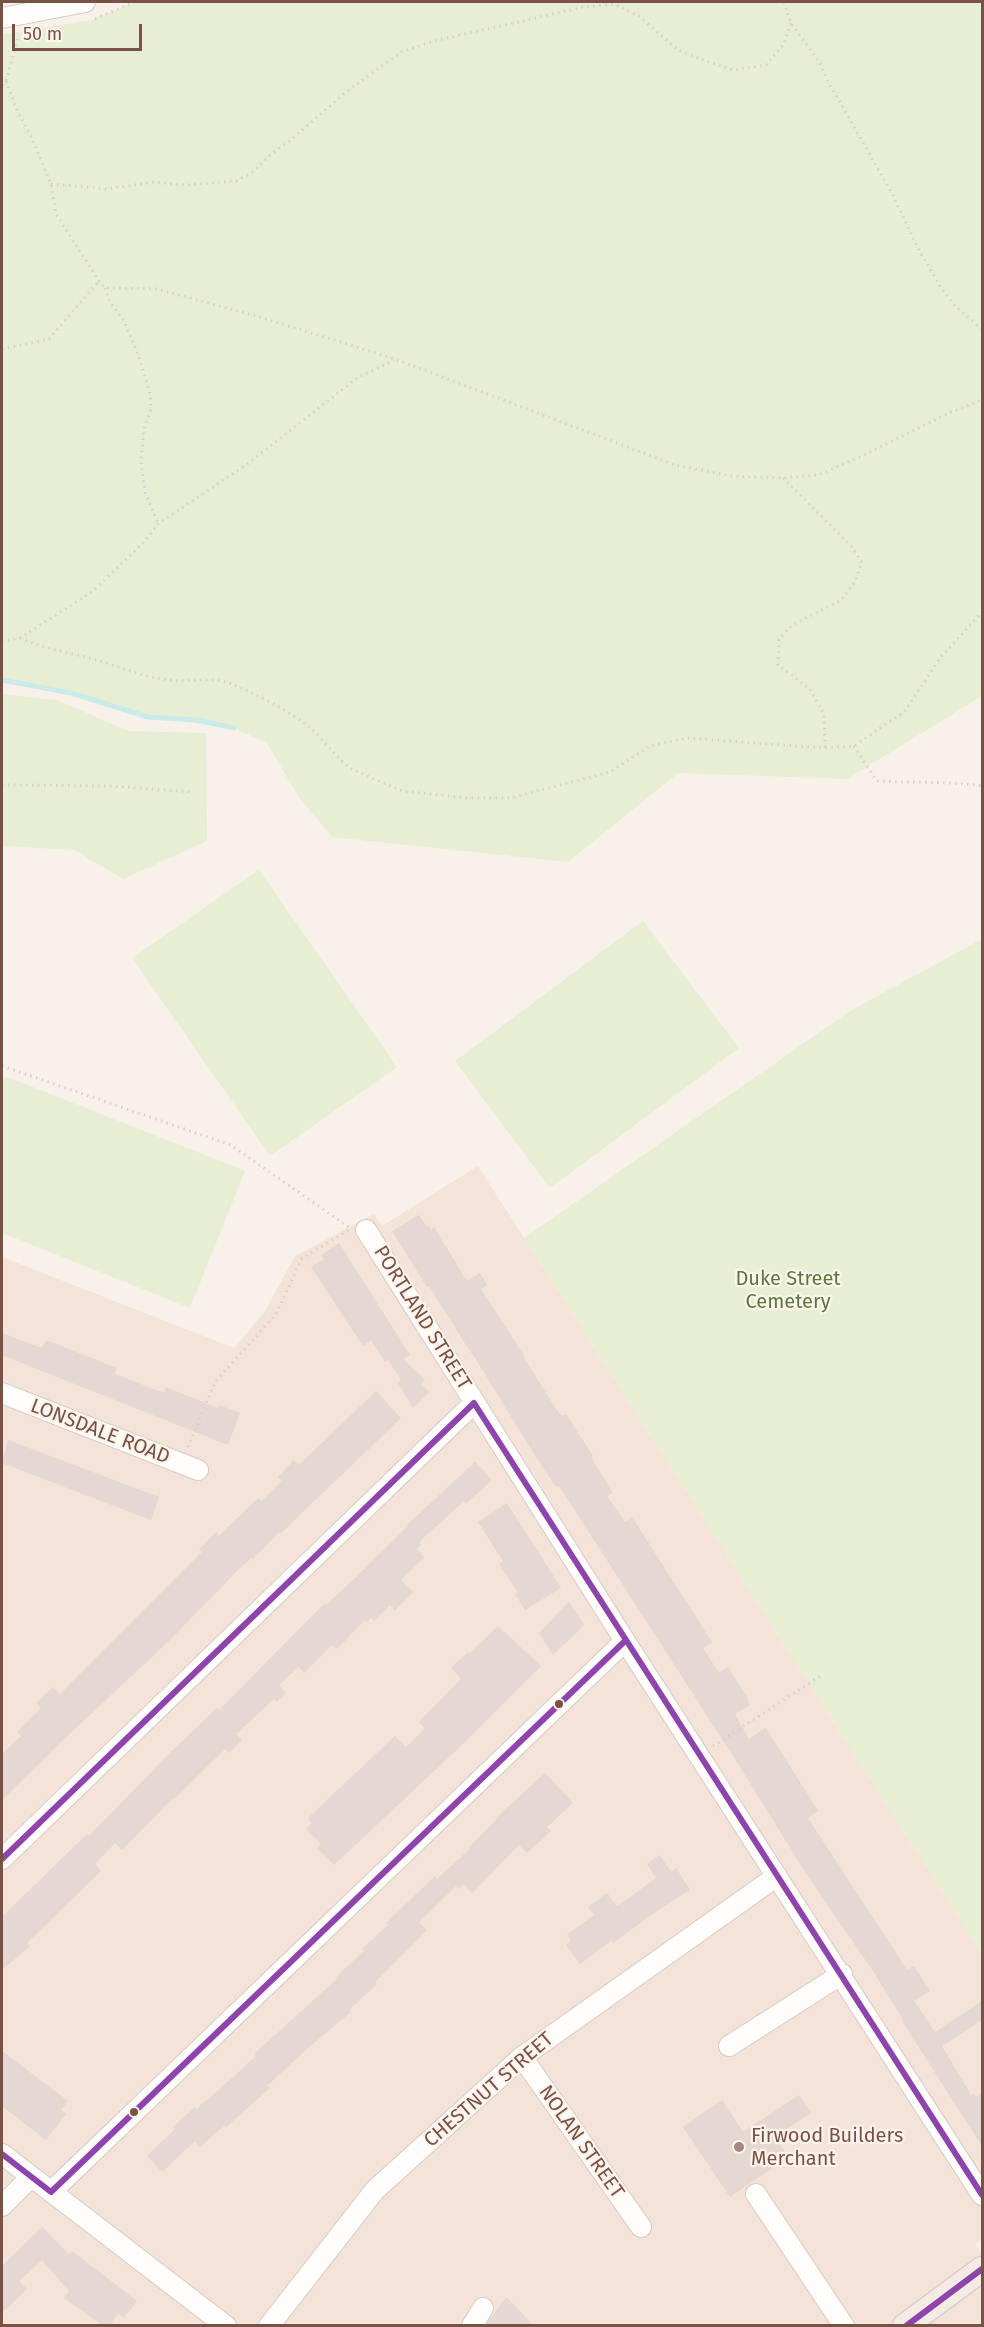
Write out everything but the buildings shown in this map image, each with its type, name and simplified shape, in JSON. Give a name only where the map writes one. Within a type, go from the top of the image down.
[{"type":"main road","points":[[910,2324],[982,2269]]},
{"type":"street","points":[[2,18],[85,2]]},
{"type":"street","name":"PORTLAND STREET","points":[[366,1230],[474,1403],[982,2195]]},
{"type":"street","name":"LONSDALE ROAD","points":[[2,1393],[189,1467]]},
{"type":"street","points":[[2,1859],[474,1403]]},
{"type":"street","points":[[51,2192],[626,1641]]},
{"type":"street","name":"CHESTNUT STREET","points":[[268,2325],[375,2190],[522,2057],[777,1876]]},
{"type":"street","points":[[729,2046],[842,1974]]},
{"type":"street","name":"NOLAN STREET","points":[[522,2057],[641,2227]]},
{"type":"street","points":[[2,2154],[226,2325]]},
{"type":"street","points":[[2,2206],[31,2177]]},
{"type":"street","points":[[756,2194],[844,2325]]},
{"type":"street","points":[[472,2325],[483,2308]]},
{"type":"path","points":[[784,2],[791,23],[820,63],[942,289],[956,307],[982,328]]},
{"type":"path","points":[[51,184],[107,189],[154,182],[187,184],[236,181],[254,171],[346,92],[400,52],[434,41],[547,14],[584,6],[614,4],[640,18],[678,50],[733,70],[766,65],[784,44],[791,23]]},
{"type":"path","points":[[2,85],[6,81],[20,31]]},
{"type":"path","points":[[6,81],[51,184],[56,214],[105,288],[109,300],[124,321],[139,357],[150,394],[151,409],[144,429],[141,462],[146,492],[158,524]]},
{"type":"path","points":[[2,349],[49,339],[99,281]]},
{"type":"path","points":[[105,288],[157,288],[395,359],[675,465],[732,476],[783,478],[818,475],[951,412],[982,400]]},
{"type":"path","points":[[2,642],[20,638],[93,591],[142,544],[158,524],[250,462],[357,378],[395,359]]},
{"type":"path","points":[[783,478],[851,546],[862,563],[854,582],[841,600],[792,625],[779,639],[778,665],[810,689],[824,714],[825,748]]},
{"type":"path","points":[[20,638],[39,646],[89,658],[154,678],[207,679],[226,682],[261,698],[309,726],[343,764],[351,769],[402,791],[468,798],[510,798],[610,772],[650,746],[687,738],[825,748],[854,746],[903,712],[941,657],[982,612]]},
{"type":"path","points":[[854,746],[877,781],[950,782],[982,786]]},
{"type":"path","points":[[2,785],[111,786],[193,792]]},
{"type":"path","points":[[2,1066],[231,1145],[350,1229],[302,1258],[276,1314],[215,1382],[189,1467]]},
{"type":"path","points":[[699,1755],[822,1675]]},
{"type":"shaded area","points":[[478,1166],[982,1954],[982,2239],[975,2244],[982,2254],[982,2325],[2,2325],[2,1257],[234,1348],[265,1311],[295,1256],[374,1214],[382,1226]]},
{"type":"green space","points":[[135,2],[982,2],[982,696],[847,779],[678,773],[568,862],[332,837],[298,796],[267,743],[234,728],[148,717],[71,693],[2,680],[2,34],[92,20]]},
{"type":"green space","points":[[2,694],[57,700],[128,731],[206,733],[207,841],[123,879],[74,850],[2,846]]},
{"type":"green space","points":[[259,870],[397,1067],[270,1156],[132,958]]},
{"type":"green space","points":[[643,921],[739,1048],[550,1188],[455,1061]]},
{"type":"green space","name":"Duke Street Cemetery","points":[[982,939],[982,1954],[524,1238],[850,1011]]},
{"type":"green space","points":[[5,1076],[245,1171],[190,1308],[2,1233],[2,1085]]},
{"type":"waterway","points":[[2,680],[71,693],[148,717],[197,720],[234,728]]},
{"type":"transit line","points":[[2,1859],[474,1403],[982,2195]]},
{"type":"transit line","points":[[2,2154],[51,2192],[625,1641]]},
{"type":"transit line","points":[[906,2326],[982,2269]]},
{"type":"place","name":"Firwood Builders Merchant","points":[[739,2147]]}]
